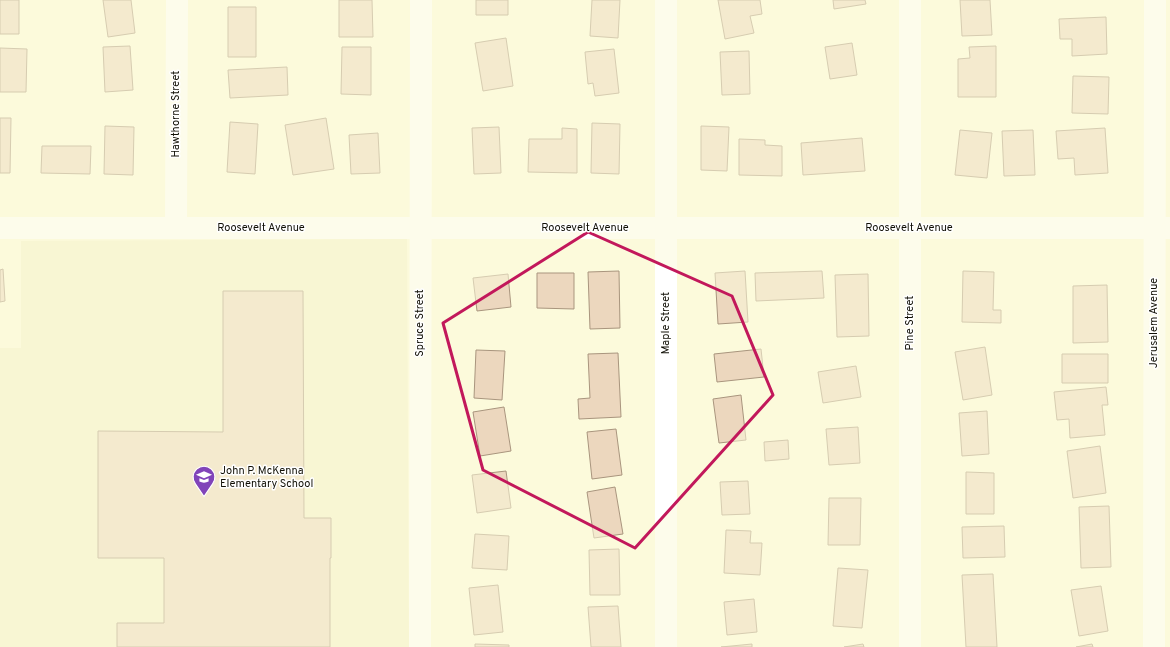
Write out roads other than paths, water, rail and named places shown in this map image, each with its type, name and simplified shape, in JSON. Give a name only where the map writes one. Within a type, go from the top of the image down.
[{"type":"street","name":"Hawthorne Street","points":[[176,228],[177,0]]},
{"type":"street","name":"Spruce Street","points":[[420,647],[421,0]]},
{"type":"street","name":"Maple Street","points":[[666,0],[666,647]]},
{"type":"street","name":"Pine Street","points":[[910,0],[910,647]]},
{"type":"street","name":"Jerusalem Avenue","points":[[1154,647],[1162,228],[1155,0]]},
{"type":"street","name":"Roosevelt Avenue","points":[[0,228],[1162,228]]},
{"type":"place","name":"John P. McKenna Elementary School","points":[[204,496]]}]
